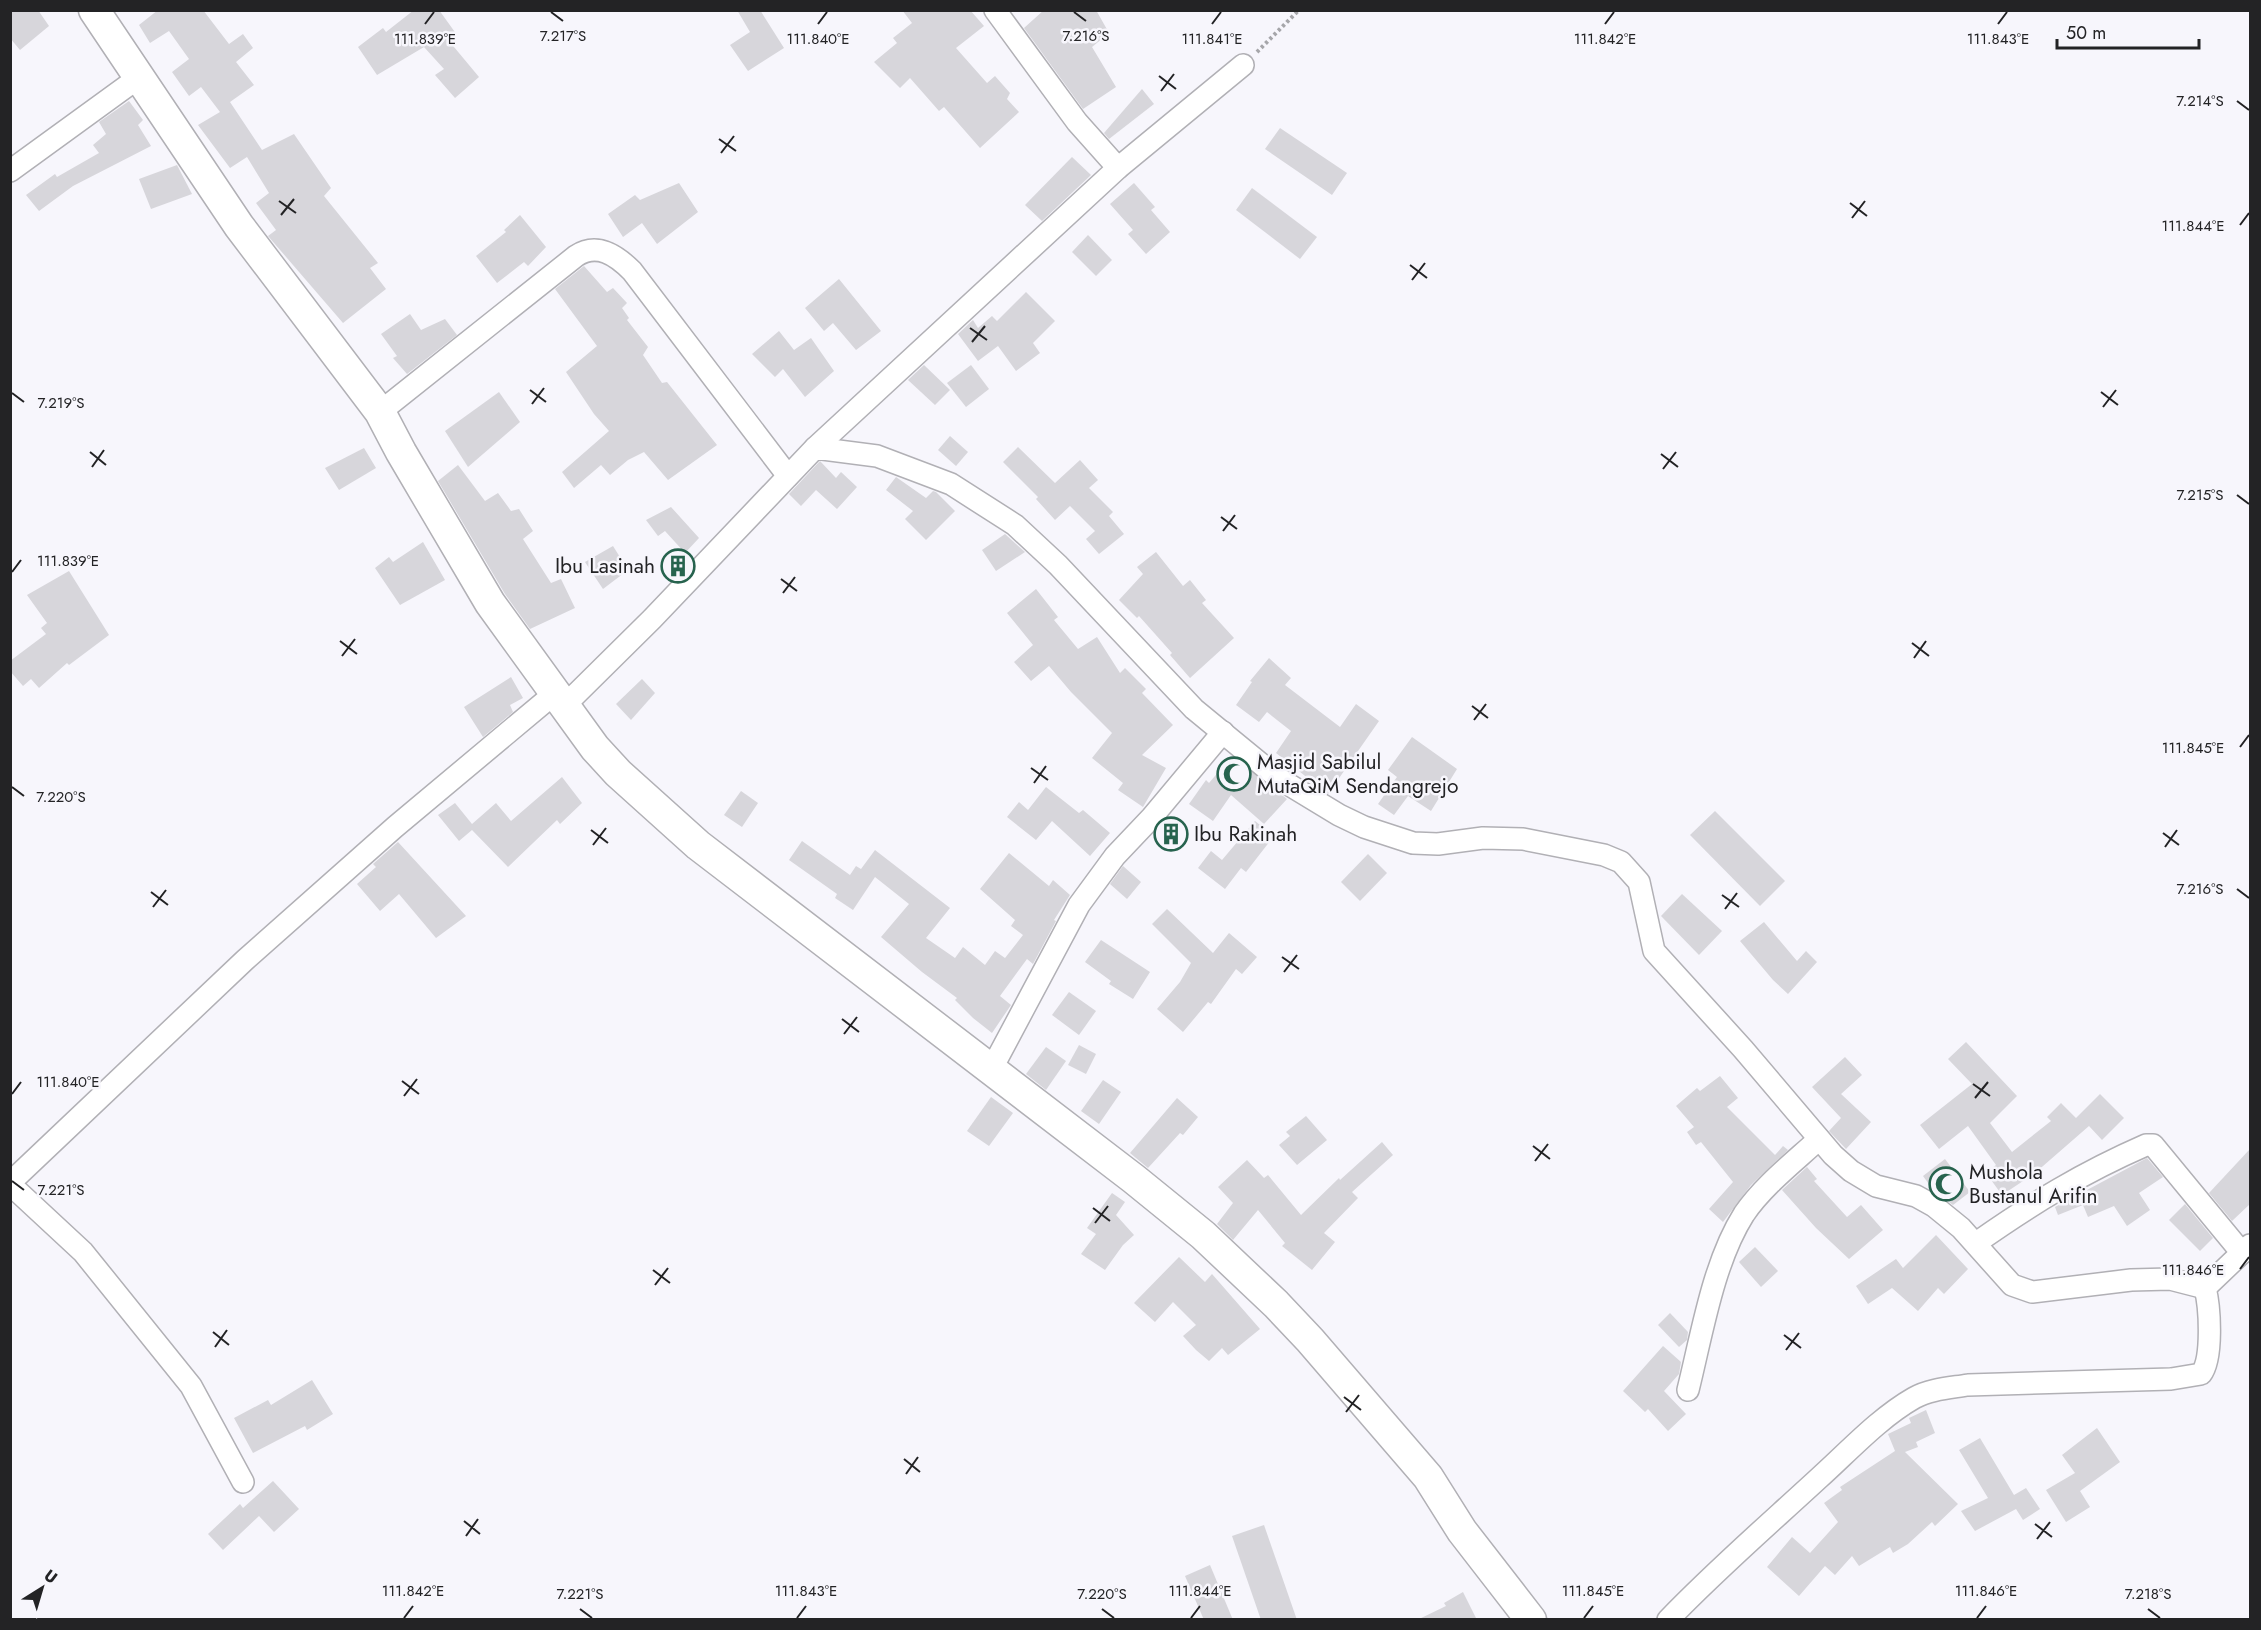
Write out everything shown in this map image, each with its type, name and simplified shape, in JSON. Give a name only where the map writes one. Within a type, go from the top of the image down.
[{"type":"street","points":[[94,10],[239,226],[380,412],[400,452],[490,603],[595,748],[618,773],[698,845],[1134,1179],[1226,1256],[1310,1340],[1428,1477],[1462,1531],[1531,1620]]},
{"type":"street","points":[[995,10],[1077,122],[1118,168]]},
{"type":"street","points":[[243,1482],[191,1386],[83,1252],[19,1194],[13,1186],[14,1179],[245,960],[394,827],[559,700],[652,619],[815,448],[1118,168],[1243,65]]},
{"type":"street","points":[[10,171],[138,78]]},
{"type":"street","points":[[380,412],[576,256],[586,249],[602,250],[618,257],[632,271],[788,476]]},
{"type":"street","points":[[815,448],[877,456],[951,484],[1007,520],[1058,565],[1169,684],[1223,732],[1278,778],[1355,823],[1413,843],[1438,844],[1483,838],[1523,839],[1604,855],[1621,862],[1639,882],[1654,951],[1833,1155],[1865,1181],[1925,1200],[1948,1216],[1976,1243],[2012,1285],[2032,1292],[2144,1279],[2170,1279],[2206,1293]]},
{"type":"street","points":[[991,1070],[1079,906],[1114,856],[1159,808],[1223,732]]},
{"type":"street","points":[[1688,1390],[1717,1280],[1734,1232],[1756,1200],[1819,1139]]},
{"type":"street","points":[[1668,1620],[1722,1565],[1858,1443],[1916,1397],[1936,1390],[1968,1385],[2171,1379],[2200,1374],[2208,1361],[2206,1293],[2246,1249],[2153,1145],[2146,1145],[2087,1171],[1976,1243]]},
{"type":"path","points":[[1243,65],[1299,10]]},
{"type":"building","points":[[10,10],[38,10],[49,26],[20,50],[10,38]]},
{"type":"building","points":[[158,10],[203,10],[229,44],[243,34],[253,48],[236,62],[254,85],[230,102],[262,150],[294,134],[331,188],[324,196],[378,263],[370,268],[386,289],[343,323],[268,236],[276,230],[256,203],[269,193],[247,157],[230,168],[198,125],[220,112],[201,87],[189,96],[172,72],[189,59],[169,31],[150,43],[139,25]]},
{"type":"building","points":[[414,10],[439,10],[457,35],[449,41],[479,77],[455,98],[435,75],[444,69],[424,47],[377,75],[358,47],[383,28],[386,32]]},
{"type":"building","points":[[737,10],[760,10],[784,48],[748,71],[730,45],[750,32]]},
{"type":"building","points":[[902,10],[970,10],[984,26],[956,48],[987,83],[995,76],[1010,93],[1007,99],[1019,112],[980,148],[944,107],[939,111],[910,78],[900,88],[874,62],[897,43],[893,38],[912,23]]},
{"type":"building","points":[[1044,10],[1096,10],[1109,33],[1092,47],[1116,87],[1083,109],[1024,28]]},
{"type":"building","points":[[1142,89],[1154,104],[1109,139],[1104,133]]},
{"type":"building","points":[[129,101],[143,120],[138,125],[151,146],[73,186],[39,211],[26,195],[55,174],[57,177],[99,153],[93,145],[106,134],[99,122]]},
{"type":"building","points":[[1280,128],[1347,173],[1332,195],[1265,149]]},
{"type":"building","points":[[1072,157],[1091,175],[1042,221],[1025,205]]},
{"type":"building","points":[[177,165],[192,194],[151,209],[139,179]]},
{"type":"building","points":[[679,183],[698,212],[657,244],[642,223],[623,237],[608,214],[635,195],[640,200]]},
{"type":"building","points":[[1134,183],[1155,207],[1151,210],[1170,232],[1146,254],[1128,234],[1133,230],[1110,204]]},
{"type":"building","points":[[1252,188],[1317,237],[1300,259],[1236,210]]},
{"type":"building","points":[[520,215],[546,247],[528,266],[524,262],[497,283],[476,256],[506,232],[504,230]]},
{"type":"building","points":[[1088,235],[1112,260],[1096,276],[1072,252]]},
{"type":"building","points":[[584,266],[607,292],[613,288],[627,303],[622,308],[629,318],[627,320],[648,347],[643,355],[662,383],[667,382],[717,445],[668,480],[644,452],[628,460],[610,475],[601,465],[574,488],[562,472],[609,431],[594,414],[566,372],[597,346],[555,289]]},
{"type":"building","points":[[839,279],[881,331],[856,350],[833,323],[824,331],[805,308]]},
{"type":"building","points":[[1026,292],[1055,321],[1033,343],[1040,353],[1016,371],[998,346],[978,361],[958,334],[973,320],[978,328],[992,316],[997,321]]},
{"type":"building","points":[[410,314],[421,330],[445,319],[457,335],[407,374],[393,358],[397,356],[381,334]]},
{"type":"building","points":[[779,331],[794,350],[811,338],[834,371],[805,397],[783,369],[775,377],[752,354]]},
{"type":"building","points":[[924,365],[950,390],[935,405],[908,380]]},
{"type":"building","points":[[971,365],[989,389],[966,407],[947,383]]},
{"type":"building","points":[[499,392],[520,422],[468,467],[445,431]]},
{"type":"building","points":[[950,436],[968,452],[956,466],[938,450]]},
{"type":"building","points":[[1018,447],[1055,483],[1080,460],[1098,480],[1089,488],[1113,512],[1109,516],[1124,534],[1099,554],[1086,539],[1095,531],[1070,506],[1055,520],[1036,499],[1038,497],[1003,462]]},
{"type":"building","points":[[364,448],[376,468],[339,490],[325,468]]},
{"type":"building","points":[[820,461],[836,478],[841,472],[857,487],[837,509],[816,490],[801,506],[789,494]]},
{"type":"building","points":[[458,465],[485,501],[498,493],[511,511],[519,509],[533,531],[523,539],[551,583],[561,579],[575,608],[530,629],[505,594],[438,481]]},
{"type":"building","points":[[896,477],[926,498],[933,491],[936,492],[955,511],[926,540],[905,519],[913,511],[886,490]]},
{"type":"building","points":[[671,507],[699,538],[685,553],[665,531],[658,536],[646,520]]},
{"type":"building","points":[[1005,534],[1025,552],[996,571],[982,550]]},
{"type":"building","points":[[423,542],[445,580],[400,605],[375,568],[389,557],[393,562]]},
{"type":"building","points":[[613,546],[628,570],[603,589],[585,562]]},
{"type":"building","points":[[1156,552],[1183,586],[1190,580],[1206,600],[1202,603],[1234,638],[1190,678],[1170,655],[1172,653],[1139,616],[1137,618],[1119,600],[1143,574],[1137,567]]},
{"type":"building","points":[[69,571],[109,635],[69,665],[67,663],[39,688],[31,679],[23,686],[10,671],[10,661],[46,634],[41,628],[47,623],[27,595]]},
{"type":"building","points":[[1036,589],[1058,617],[1054,620],[1078,649],[1097,637],[1120,673],[1125,668],[1146,689],[1142,693],[1173,725],[1142,755],[1166,768],[1143,807],[1118,790],[1123,783],[1092,758],[1112,733],[1049,666],[1031,681],[1014,662],[1033,645],[1007,613]]},
{"type":"building","points":[[1269,658],[1291,678],[1285,685],[1340,727],[1356,704],[1379,721],[1328,794],[1276,753],[1291,731],[1267,712],[1259,722],[1236,705],[1252,682],[1250,681]]},
{"type":"building","points":[[511,677],[523,698],[510,705],[513,712],[483,737],[464,707]]},
{"type":"building","points":[[642,679],[655,693],[631,720],[616,704]]},
{"type":"building","points":[[1412,737],[1457,769],[1431,811],[1408,796],[1394,815],[1378,804],[1397,777],[1388,770]]},
{"type":"building","points":[[1232,756],[1287,799],[1264,824],[1231,795],[1213,821],[1189,804],[1206,780],[1209,783]]},
{"type":"building","points":[[562,777],[582,803],[560,824],[557,820],[508,867],[472,830],[459,841],[438,815],[455,803],[472,824],[496,803],[511,821]]},
{"type":"building","points":[[1046,787],[1079,813],[1083,810],[1110,833],[1090,856],[1052,821],[1036,840],[1007,817],[1019,802],[1028,810]]},
{"type":"building","points":[[741,791],[758,803],[742,827],[724,815]]},
{"type":"building","points":[[1715,811],[1785,881],[1760,906],[1690,835]]},
{"type":"building","points":[[1255,821],[1274,836],[1246,872],[1241,868],[1225,889],[1198,868],[1211,851],[1222,860]]},
{"type":"building","points":[[802,841],[850,875],[856,866],[861,869],[875,850],[950,908],[926,938],[955,958],[963,947],[985,965],[995,951],[1005,958],[1023,935],[1011,926],[1015,920],[980,889],[1009,853],[1049,886],[1053,880],[1070,895],[1054,920],[1056,921],[1033,964],[1027,959],[1000,996],[1011,1005],[992,1033],[955,1000],[957,998],[881,937],[909,904],[875,877],[853,910],[835,898],[837,894],[789,860]]},
{"type":"building","points":[[398,842],[466,916],[436,938],[399,894],[380,911],[357,884],[376,867],[373,864]]},
{"type":"building","points":[[1368,854],[1387,873],[1360,901],[1341,882]]},
{"type":"building","points":[[1123,866],[1141,882],[1127,899],[1110,884]]},
{"type":"building","points":[[1682,894],[1722,931],[1699,955],[1661,916]]},
{"type":"building","points":[[1167,909],[1213,953],[1229,933],[1257,957],[1242,974],[1236,969],[1211,1004],[1208,1002],[1183,1032],[1157,1009],[1180,982],[1191,963],[1152,924]]},
{"type":"building","points":[[1764,922],[1797,961],[1806,951],[1817,962],[1788,994],[1740,941]]},
{"type":"building","points":[[1101,940],[1150,972],[1133,999],[1109,984],[1111,981],[1085,962]]},
{"type":"building","points":[[1069,992],[1096,1011],[1079,1035],[1052,1015]]},
{"type":"building","points":[[1966,1042],[2017,1096],[1990,1123],[2012,1152],[2051,1121],[2047,1117],[2061,1103],[2076,1118],[2100,1094],[2124,1118],[2102,1140],[2089,1126],[2035,1173],[2002,1195],[1986,1173],[1996,1165],[1968,1126],[1939,1149],[1920,1125],[1972,1084],[1948,1059]]},
{"type":"building","points":[[1079,1045],[1096,1054],[1086,1074],[1068,1065]]},
{"type":"building","points":[[1046,1047],[1066,1061],[1046,1090],[1026,1074]]},
{"type":"building","points":[[1845,1057],[1862,1075],[1841,1094],[1871,1122],[1846,1149],[1829,1131],[1841,1118],[1812,1087]]},
{"type":"building","points":[[1720,1076],[1738,1098],[1727,1107],[1775,1155],[1783,1146],[1788,1150],[1751,1185],[1723,1222],[1709,1209],[1733,1182],[1701,1142],[1696,1145],[1687,1132],[1694,1127],[1676,1106],[1697,1088],[1700,1091]]},
{"type":"building","points":[[1103,1080],[1121,1092],[1099,1124],[1081,1111]]},
{"type":"building","points":[[991,1097],[1013,1113],[989,1146],[967,1131]]},
{"type":"building","points":[[1177,1098],[1198,1117],[1183,1135],[1180,1133],[1148,1168],[1130,1153]]},
{"type":"building","points":[[1306,1116],[1327,1140],[1297,1165],[1279,1145],[1290,1136],[1286,1132]]},
{"type":"building","points":[[1382,1142],[1393,1155],[1352,1192],[1358,1198],[1324,1233],[1335,1242],[1312,1270],[1282,1246],[1285,1243],[1258,1210],[1233,1240],[1217,1224],[1233,1203],[1218,1187],[1247,1160],[1264,1178],[1268,1175],[1301,1215],[1339,1178],[1340,1180]]},
{"type":"building","points":[[2250,1149],[2250,1204],[2232,1221],[2209,1193]]},
{"type":"building","points":[[2147,1158],[2163,1177],[2139,1193],[2150,1210],[2127,1226],[2114,1206],[2088,1217],[2083,1205],[2058,1215],[2055,1207]]},
{"type":"building","name":"Mushola Bustanul Arifin","points":[[1945,1159],[1970,1192],[1953,1205],[1934,1191],[1923,1176]]},
{"type":"building","points":[[1807,1167],[1817,1179],[1814,1181],[1847,1217],[1861,1205],[1883,1230],[1849,1259],[1816,1228],[1782,1190]]},
{"type":"building","points":[[1112,1193],[1125,1202],[1116,1215],[1134,1235],[1123,1245],[1105,1270],[1081,1254],[1096,1234],[1087,1228]]},
{"type":"building","points":[[2185,1204],[2213,1238],[2200,1251],[2169,1220]]},
{"type":"building","points":[[1936,1235],[1968,1269],[1944,1294],[1938,1288],[1918,1311],[1892,1288],[1868,1304],[1856,1286],[1896,1259],[1903,1268]]},
{"type":"building","points":[[1755,1247],[1778,1271],[1761,1287],[1739,1262]]},
{"type":"building","points":[[1179,1257],[1205,1282],[1212,1274],[1260,1329],[1228,1355],[1222,1348],[1209,1361],[1196,1350],[1183,1336],[1196,1325],[1173,1302],[1155,1322],[1134,1303]]},
{"type":"building","points":[[1670,1313],[1688,1332],[1687,1340],[1679,1347],[1658,1325]]},
{"type":"building","points":[[1663,1346],[1681,1362],[1679,1374],[1664,1391],[1686,1414],[1668,1431],[1648,1409],[1645,1412],[1623,1391]]},
{"type":"building","points":[[312,1380],[333,1414],[307,1430],[305,1426],[253,1453],[234,1418],[268,1400],[271,1405]]},
{"type":"building","points":[[1926,1410],[1935,1433],[1916,1442],[1918,1447],[1905,1452],[1958,1504],[1935,1526],[1932,1522],[1908,1544],[1893,1553],[1890,1547],[1859,1566],[1852,1556],[1835,1575],[1825,1566],[1799,1596],[1767,1567],[1792,1537],[1810,1553],[1838,1522],[1824,1503],[1842,1490],[1840,1487],[1895,1451],[1888,1434],[1911,1423],[1909,1418]]},
{"type":"building","points":[[2097,1428],[2120,1462],[2080,1491],[2090,1507],[2066,1522],[2046,1490],[2075,1473],[2062,1455]]},
{"type":"building","points":[[1980,1438],[2014,1495],[2026,1488],[2040,1509],[2023,1520],[2016,1509],[1975,1531],[1961,1511],[1988,1498],[1959,1450]]},
{"type":"building","points":[[273,1481],[299,1509],[274,1532],[259,1516],[223,1550],[208,1534],[240,1504],[243,1508]]},
{"type":"building","points":[[1264,1525],[1297,1620],[1261,1620],[1232,1536]]},
{"type":"building","points":[[1210,1565],[1233,1620],[1204,1620],[1185,1576]]},
{"type":"building","points":[[1463,1592],[1477,1620],[1417,1620],[1446,1606],[1444,1603]]},
{"type":"place","name":"Ibu Lasinah","points":[[678,566]]},
{"type":"place","name":"Masjid Sabilul MutaQiM Sendangrejo","points":[[1234,774]]},
{"type":"place","name":"Ibu Rakinah","points":[[1171,834]]},
{"type":"place","name":"Mushola Bustanul Arifin","points":[[1946,1184]]}]
